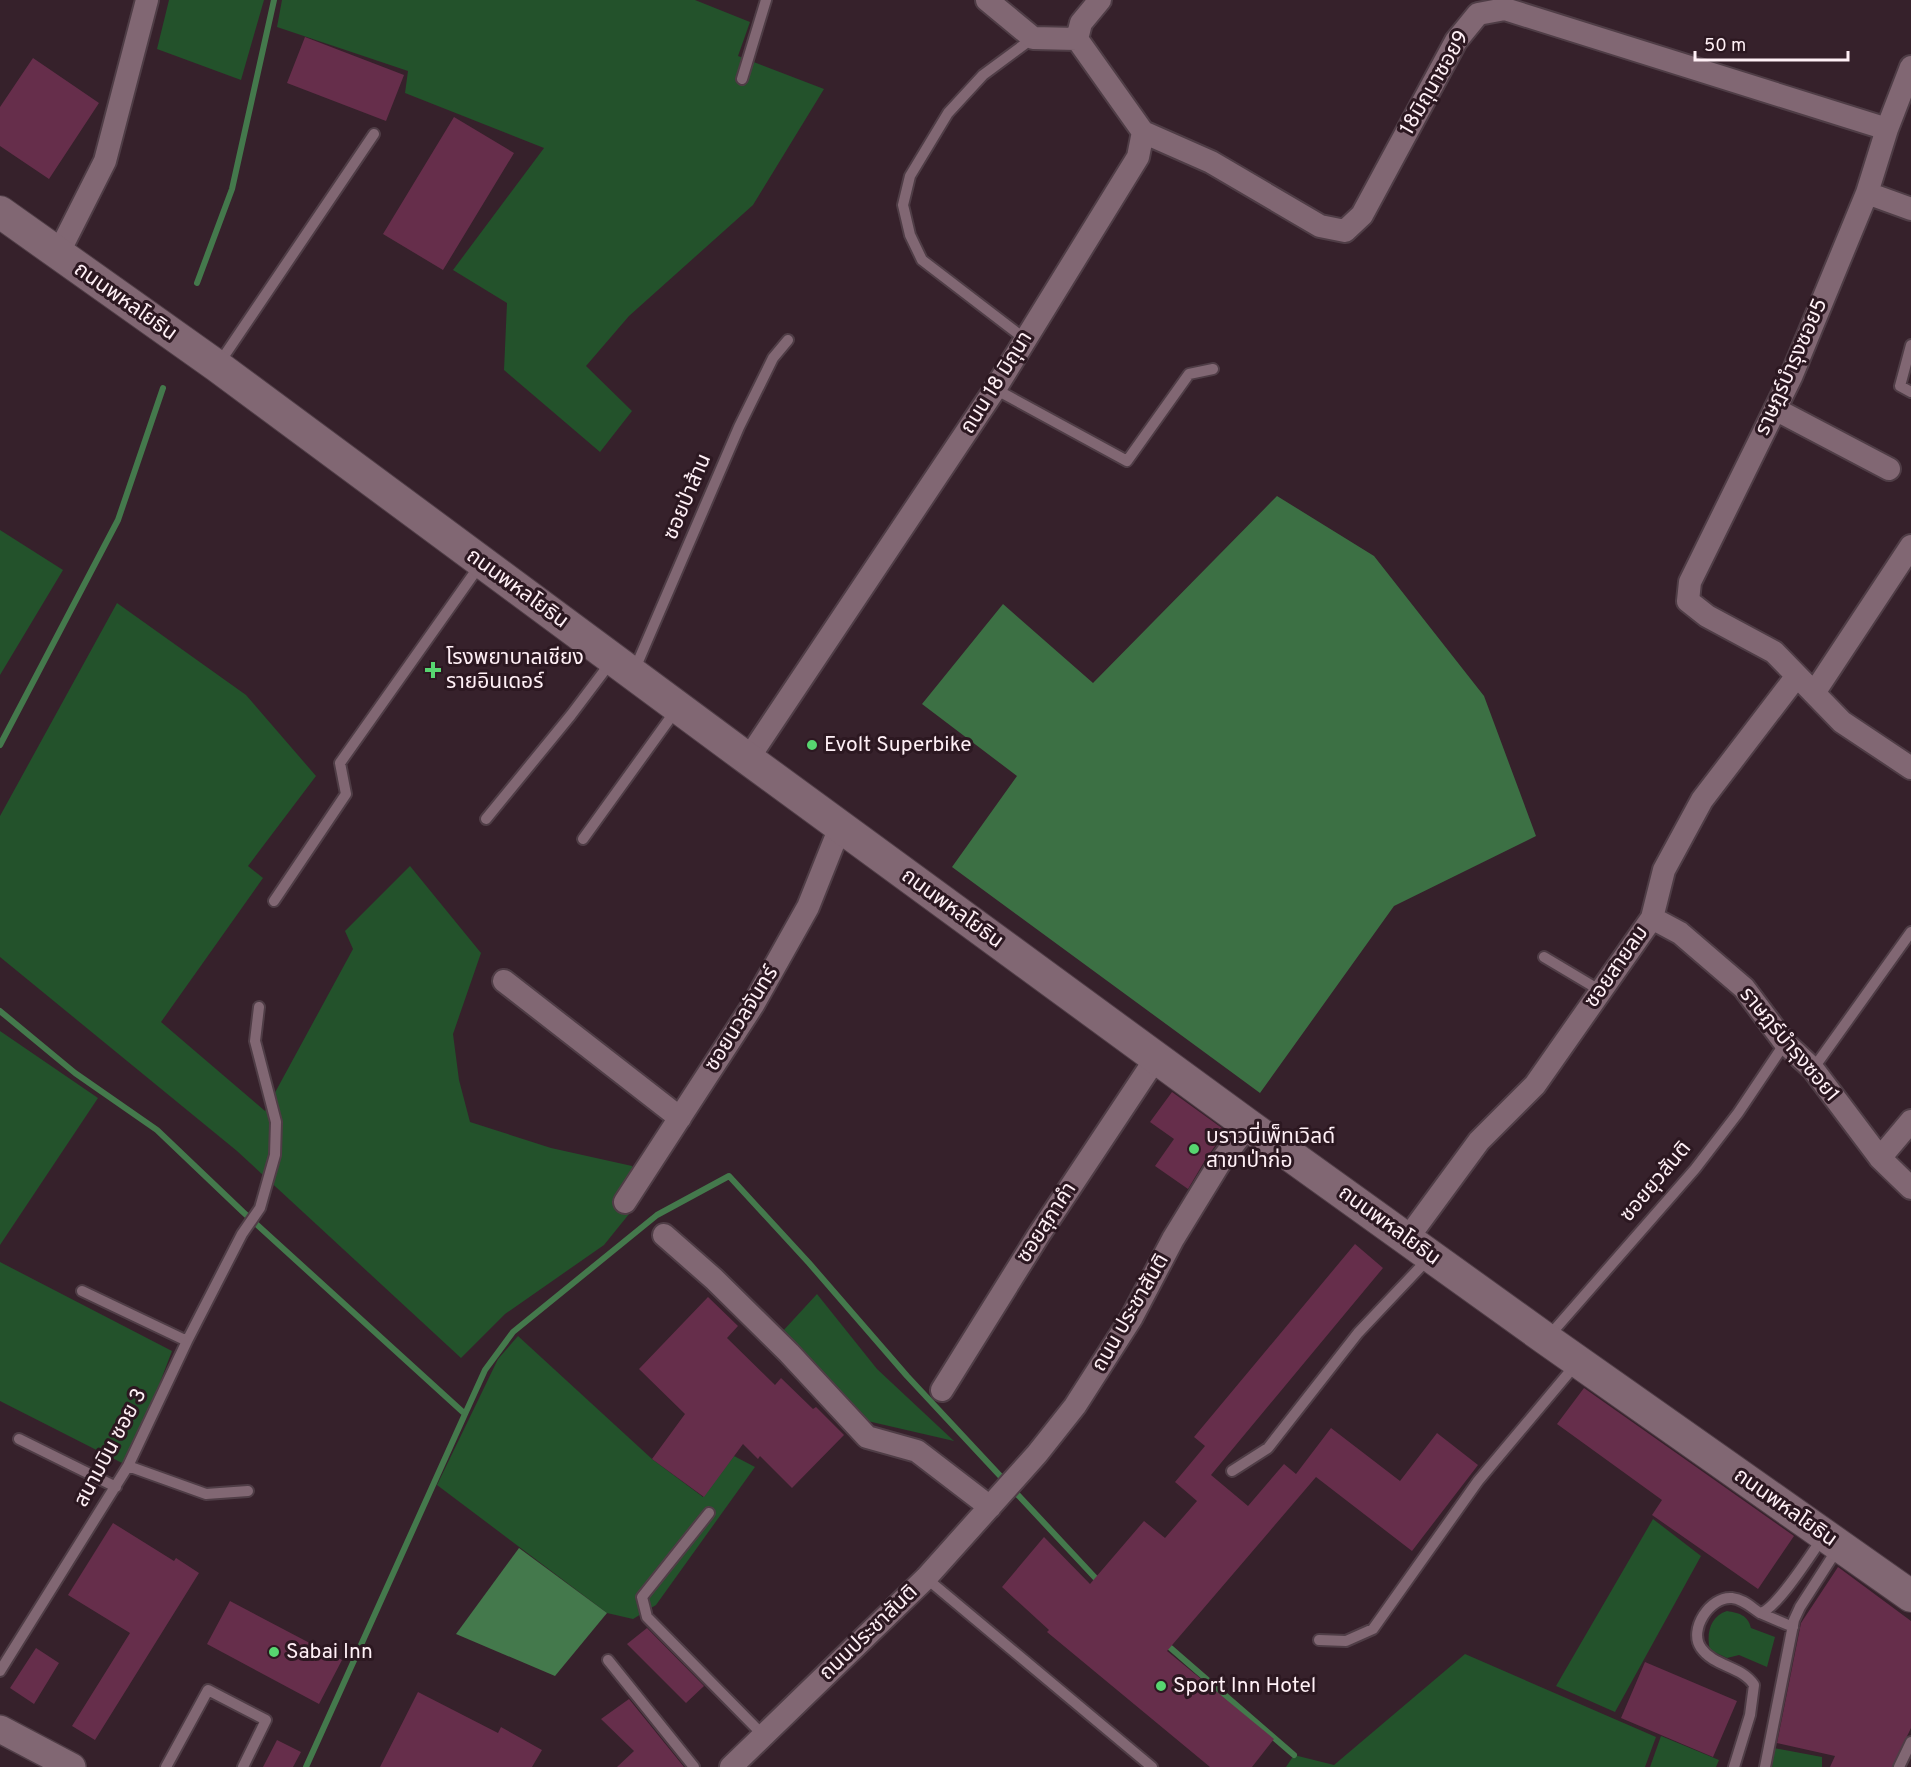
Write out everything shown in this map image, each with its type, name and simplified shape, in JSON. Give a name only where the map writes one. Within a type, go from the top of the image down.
[{"type":"main road","name":"ถนนพหลโยธิน","points":[[0,212],[217,366],[840,827],[1248,1125],[1578,1362],[1911,1596]]},
{"type":"street","points":[[58,254],[105,161],[147,0]]},
{"type":"street","points":[[987,0],[1033,38],[1077,39]]},
{"type":"street","points":[[1100,0],[1081,23],[1077,39],[1143,132]]},
{"type":"street","name":"18มิถุนาซอย9","points":[[1143,132],[1211,162],[1320,226],[1345,231],[1362,215],[1456,41],[1478,14],[1504,9],[1887,129]]},
{"type":"street","name":"ราษฎร์บำรุงซอย5","points":[[1796,677],[1774,652],[1707,616],[1688,601],[1690,582],[1791,377],[1867,193],[1887,129],[1911,67]]},
{"type":"street","name":"ถนน 18 มิถุนา","points":[[748,759],[994,389],[1138,157],[1143,132]]},
{"type":"street","points":[[1867,193],[1911,209]]},
{"type":"street","points":[[1775,409],[1889,469]]},
{"type":"street","points":[[1814,693],[1911,546]]},
{"type":"street","points":[[1796,677],[1842,722],[1911,768]]},
{"type":"street","name":"ซอยสายลม","points":[[1419,1248],[1479,1141],[1535,1084],[1652,918],[1664,870],[1702,800],[1796,677]]},
{"type":"street","name":"ซอยนวลจันทร์","points":[[625,1202],[753,1005],[802,917],[840,827]]},
{"type":"street","name":"ราษฎร์บำรุงซอย1","points":[[1652,918],[1680,933],[1744,988],[1785,1043],[1813,1069],[1880,1158],[1911,1188]]},
{"type":"street","points":[[504,981],[680,1118]]},
{"type":"street","name":"ซอยสุภาคำ","points":[[942,1390],[1038,1236],[1156,1058]]},
{"type":"street","points":[[1880,1158],[1911,1121]]},
{"type":"street","name":"ถนน ประชาสันติ","points":[[1002,1493],[1075,1406],[1132,1317],[1179,1229],[1219,1164],[1248,1125]]},
{"type":"street","points":[[664,1235],[714,1279],[781,1344],[867,1437],[917,1451],[1002,1493]]},
{"type":"street","name":"ถนนประชาสันติ","points":[[731,1767],[926,1578],[1002,1493]]},
{"type":"street","points":[[0,1729],[72,1767]]},
{"type":"lane","points":[[742,79],[766,0]]},
{"type":"lane","points":[[1025,339],[922,260],[910,235],[903,204],[910,176],[948,113],[983,75],[1033,38]]},
{"type":"lane","points":[[217,366],[374,134]]},
{"type":"lane","name":"ซอยป่าส้าน","points":[[486,819],[571,715],[623,667],[773,358],[788,340]]},
{"type":"lane","points":[[1911,345],[1900,386],[1911,392]]},
{"type":"lane","points":[[994,389],[1127,461],[1188,374],[1213,369]]},
{"type":"lane","points":[[274,902],[346,794],[340,763],[482,562]]},
{"type":"lane","points":[[583,839],[678,707]]},
{"type":"lane","points":[[1813,1069],[1911,932]]},
{"type":"lane","points":[[1544,957],[1601,991]]},
{"type":"lane","name":"สนามบิน ซอย 3","points":[[0,1671],[128,1466],[188,1341],[244,1231],[257,1211],[275,1155],[276,1122],[255,1041],[259,1007]]},
{"type":"lane","name":"ซอยยุวสันติ","points":[[1546,1339],[1695,1169],[1738,1113],[1785,1043]]},
{"type":"lane","points":[[1232,1471],[1268,1448],[1358,1333],[1419,1248]]},
{"type":"lane","points":[[82,1292],[188,1341]]},
{"type":"lane","points":[[1319,1640],[1346,1641],[1372,1629],[1478,1481],[1578,1362]]},
{"type":"lane","points":[[19,1438],[116,1487]]},
{"type":"lane","points":[[128,1466],[206,1494],[248,1491]]},
{"type":"lane","points":[[709,1513],[642,1597],[647,1617],[763,1735]]},
{"type":"lane","points":[[1760,1613],[1766,1612],[1832,1540]]},
{"type":"lane","points":[[1765,1767],[1793,1627],[1832,1540]]},
{"type":"lane","points":[[926,1578],[1152,1767]]},
{"type":"lane","points":[[1734,1767],[1750,1715],[1754,1685],[1745,1674],[1728,1668],[1701,1648],[1697,1636],[1700,1621],[1720,1599],[1731,1598],[1741,1600],[1760,1613],[1793,1627]]},
{"type":"lane","points":[[608,1660],[694,1767]]},
{"type":"lane","points":[[166,1767],[208,1690],[266,1720],[243,1767]]},
{"type":"lane","points":[[1899,1767],[1911,1742]]},
{"type":"shaded area","points":[[169,0],[264,0],[241,80],[157,49]]},
{"type":"shaded area","points":[[282,0],[695,0],[750,22],[738,56],[824,89],[753,205],[629,316],[586,366],[632,411],[600,452],[504,370],[507,303],[453,270],[544,148],[405,93],[408,71],[277,27]]},
{"type":"shaded area","points":[[1277,496],[1374,556],[1484,696],[1536,836],[1394,906],[1260,1093],[952,867],[1017,776],[922,704],[1003,604],[1093,683]]},
{"type":"shaded area","points":[[0,530],[63,570],[0,675]]},
{"type":"shaded area","points":[[117,603],[246,695],[316,776],[248,866],[263,878],[161,1022],[265,1111],[353,949],[345,931],[410,866],[481,953],[453,1034],[459,1080],[470,1122],[551,1148],[632,1166],[646,1193],[604,1245],[505,1314],[461,1358],[237,1151],[0,957],[0,816]]},
{"type":"shaded area","points":[[0,1031],[98,1098],[0,1245]]},
{"type":"shaded area","points":[[0,1262],[172,1351],[128,1466],[0,1401]]},
{"type":"shaded area","points":[[817,1294],[877,1369],[954,1441],[863,1420],[782,1332]]},
{"type":"shaded area","points":[[518,1336],[652,1459],[703,1497],[734,1456],[755,1467],[656,1605],[633,1619],[607,1613],[437,1485],[498,1359]]},
{"type":"shaded area","points":[[1653,1519],[1701,1556],[1615,1712],[1556,1686]]},
{"type":"shaded area","points":[[519,1548],[607,1613],[555,1676],[456,1634]]},
{"type":"shaded area","points":[[1727,1611],[1742,1615],[1748,1620],[1751,1628],[1775,1637],[1767,1667],[1739,1655],[1727,1658],[1710,1650],[1709,1632],[1713,1621],[1721,1613]]},
{"type":"shaded area","points":[[1465,1654],[1656,1737],[1645,1767],[1286,1767],[1294,1755],[1334,1765]]},
{"type":"shaded area","points":[[1661,1736],[1719,1760],[1716,1767],[1650,1767]]},
{"type":"shaded area","points":[[1774,1748],[1822,1757],[1822,1767],[1772,1767]]},
{"type":"building","points":[[305,37],[404,75],[386,121],[287,83]]},
{"type":"building","points":[[33,58],[99,103],[49,179],[0,146],[0,107]]},
{"type":"building","points":[[454,117],[514,153],[443,270],[383,234]]},
{"type":"building","name":"บราวนี่เพ็ทเวิลด์ สาขาป่าก่อ","points":[[1172,1092],[1226,1131],[1188,1189],[1155,1166],[1174,1139],[1150,1122]]},
{"type":"building","points":[[1355,1244],[1383,1268],[1211,1475],[1248,1506],[1284,1464],[1296,1474],[1331,1428],[1400,1481],[1437,1433],[1478,1465],[1412,1551],[1316,1477],[1167,1651],[1274,1739],[1252,1767],[1210,1767],[1047,1632],[1049,1630],[1002,1587],[1044,1537],[1090,1584],[1144,1521],[1165,1538],[1197,1501],[1175,1482],[1205,1446],[1194,1437]]},
{"type":"building","points":[[708,1297],[738,1326],[727,1338],[775,1385],[781,1378],[813,1409],[816,1407],[844,1435],[792,1488],[760,1456],[758,1459],[743,1444],[704,1497],[652,1459],[685,1414],[639,1369]]},
{"type":"building","points":[[1584,1388],[1794,1536],[1758,1589],[1652,1515],[1662,1500],[1557,1424]]},
{"type":"building","points":[[113,1523],[174,1561],[176,1558],[199,1573],[95,1740],[72,1726],[130,1633],[68,1595]]},
{"type":"building","points":[[1838,1567],[1911,1621],[1911,1728],[1892,1767],[1830,1767],[1835,1756],[1777,1743],[1801,1623]]},
{"type":"building","name":"Sabai Inn","points":[[230,1601],[342,1660],[319,1704],[207,1644]]},
{"type":"building","points":[[647,1628],[704,1686],[686,1703],[627,1644]]},
{"type":"building","points":[[36,1648],[59,1663],[34,1704],[10,1688]]},
{"type":"building","points":[[1645,1662],[1737,1701],[1713,1757],[1621,1718]]},
{"type":"building","points":[[418,1692],[498,1733],[501,1727],[542,1750],[532,1767],[380,1767]]},
{"type":"building","points":[[629,1699],[684,1767],[617,1767],[634,1751],[601,1719]]},
{"type":"building","points":[[277,1740],[301,1752],[293,1767],[263,1767]]},
{"type":"waterway","points":[[197,283],[232,189],[274,0]]},
{"type":"waterway","points":[[0,745],[118,520],[163,388]]},
{"type":"waterway","points":[[0,1011],[75,1073],[157,1130],[243,1212],[465,1414],[306,1767]]},
{"type":"waterway","points":[[465,1414],[485,1370],[513,1332],[657,1215],[729,1176],[809,1263],[907,1376],[1101,1584]]},
{"type":"waterway","points":[[1166,1644],[1294,1755]]},
{"type":"place","name":"โรงพยาบาลเชียง รายอินเดอร์","points":[[433,670]]},
{"type":"place","name":"Evolt Superbike","points":[[812,745]]},
{"type":"place","name":"บราวนี่เพ็ทเวิลด์ สาขาป่าก่อ","points":[[1194,1149]]},
{"type":"place","name":"Sabai Inn","points":[[274,1652]]},
{"type":"place","name":"Sport Inn Hotel","points":[[1161,1686]]}]
